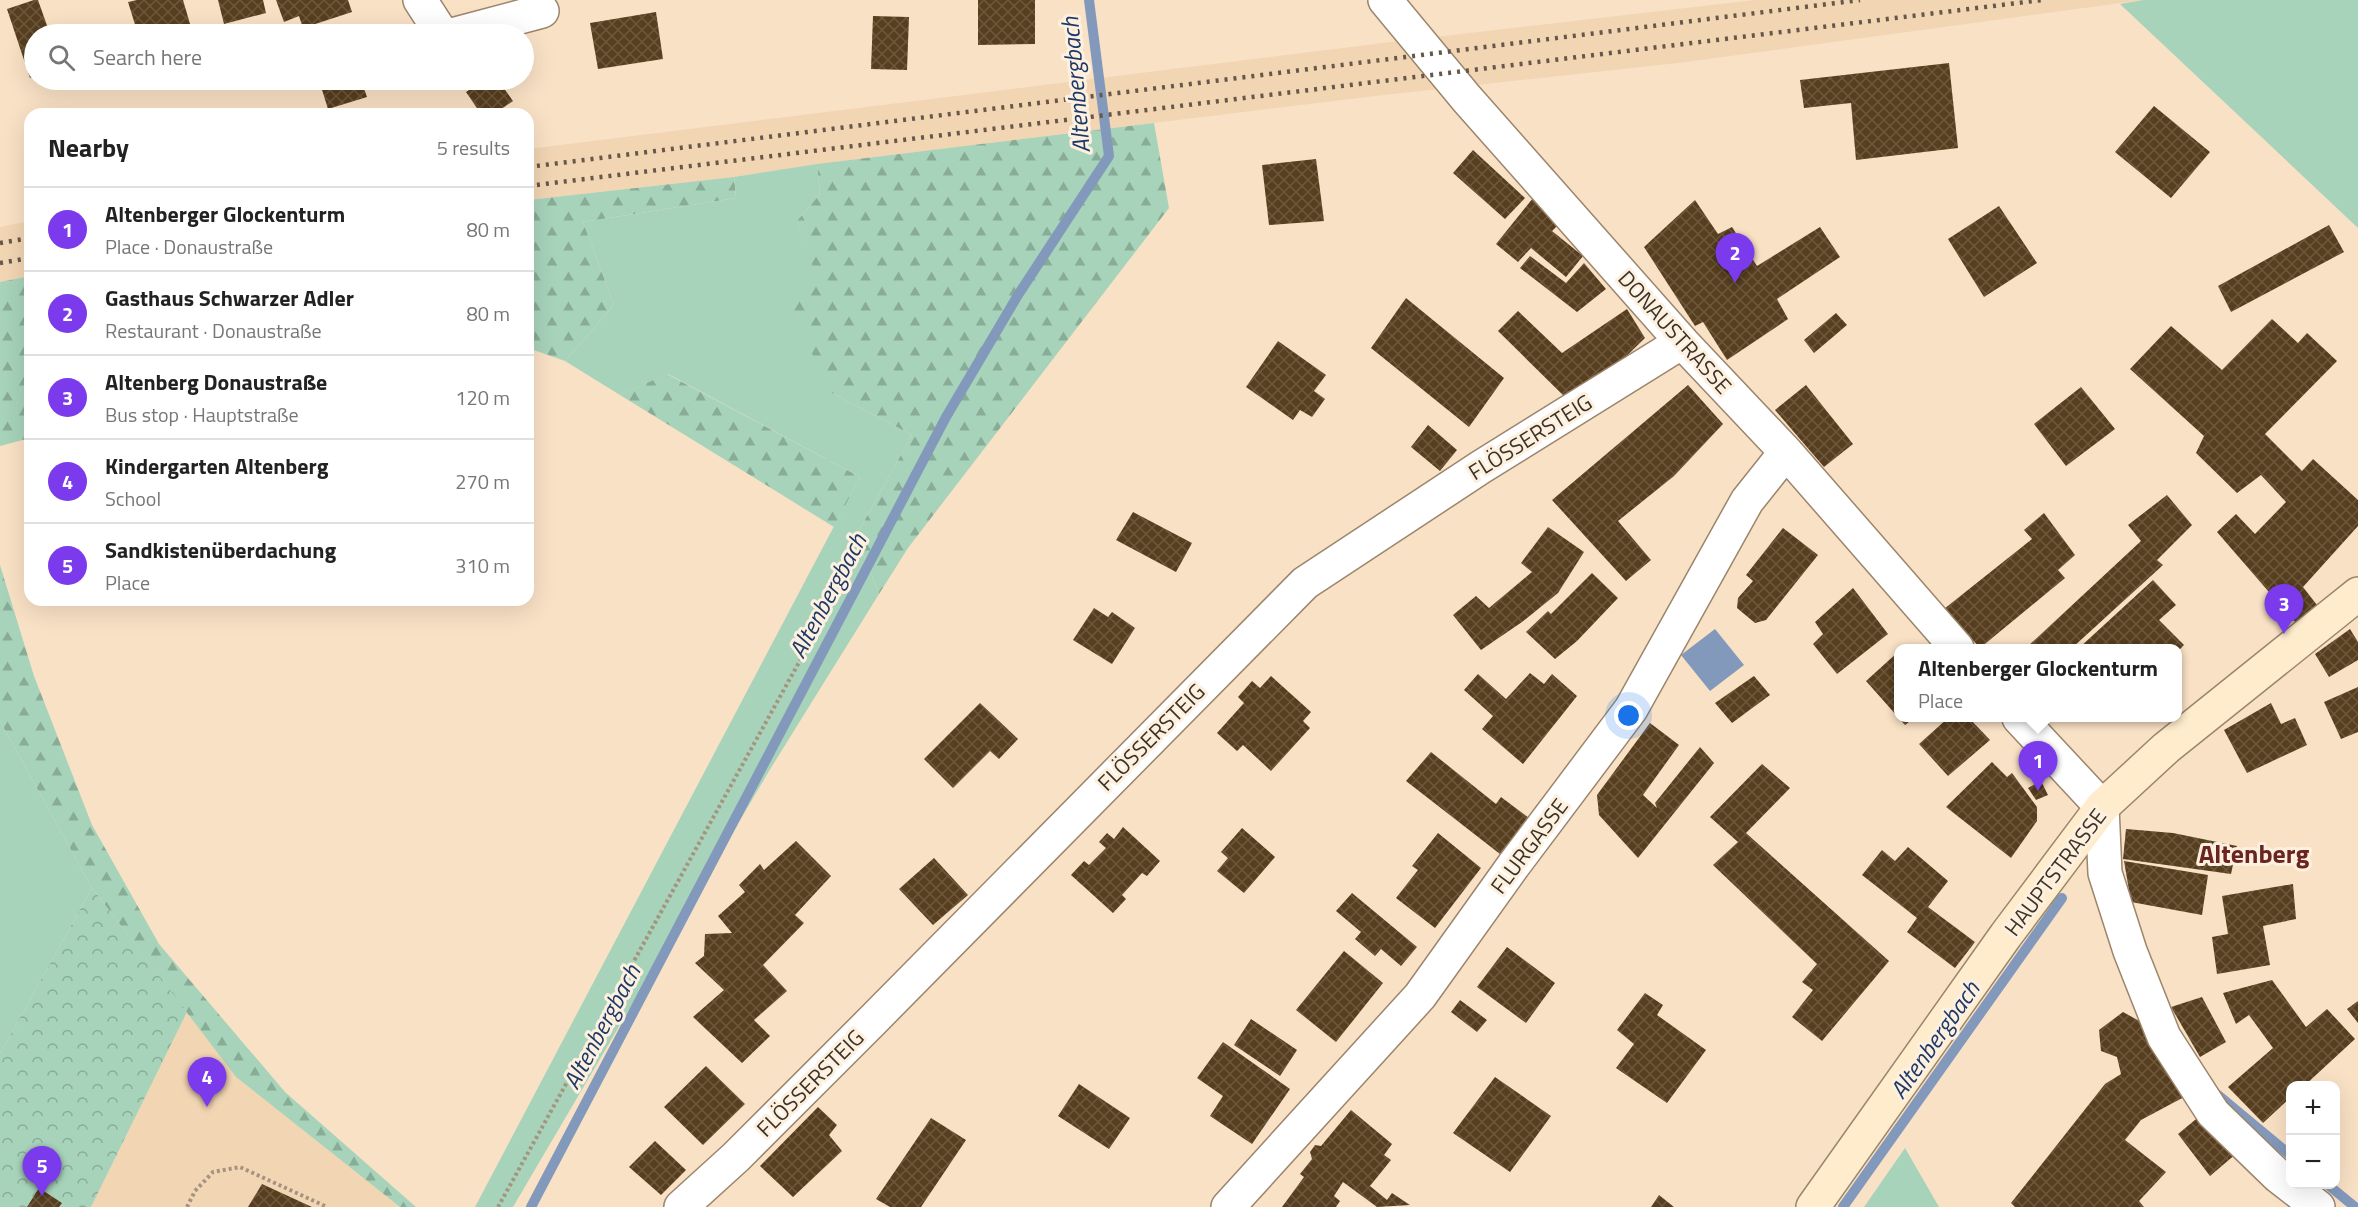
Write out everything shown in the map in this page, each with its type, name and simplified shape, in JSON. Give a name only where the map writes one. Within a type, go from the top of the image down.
[{"type":"main road","name":"HAUPTSTRASSE","points":[[1813,1207],[2006,935],[2102,807],[2166,748],[2358,594]]},
{"type":"street","points":[[420,0],[436,24]]},
{"type":"street","name":"DONAUSTRASSE","points":[[1391,6],[1467,99],[1682,342],[1786,452],[1954,644]]},
{"type":"street","points":[[493,24],[542,11]]},
{"type":"street","name":"FLÖSSERSTEIG","points":[[681,1207],[736,1157],[873,1020],[1305,582],[1481,466],[1682,342]]},
{"type":"street","name":"FLURGASSE","points":[[1228,1207],[1420,996],[1513,866],[1631,709],[1747,501],[1786,452]]},
{"type":"street","points":[[2024,722],[2102,807],[2105,873],[2130,951],[2164,1037],[2213,1113],[2278,1176],[2318,1207]]},
{"type":"path","points":[[498,1207],[855,561]]},
{"type":"path","points":[[188,1207],[195,1191],[213,1172],[240,1167],[327,1207]]},
{"type":"shaded area","points":[[1755,0],[2143,0],[1678,63],[1392,94],[817,164],[734,177],[534,199],[534,148],[1383,43]]},
{"type":"shaded area","points":[[24,222],[24,277],[0,282],[0,227]]},
{"type":"shaded area","points":[[187,1012],[236,1077],[400,1207],[91,1207]]},
{"type":"green space","points":[[2143,0],[2358,0],[2358,228],[2120,4]]},
{"type":"green space","points":[[1154,123],[1169,208],[908,548],[879,594],[856,536],[912,435],[832,393],[789,308],[816,277],[797,221],[820,194],[817,164]]},
{"type":"green space","points":[[817,164],[820,194],[797,221],[817,277],[832,393],[912,435],[856,536],[879,594],[769,771],[513,1207],[475,1207],[860,477],[668,374],[620,395],[565,361],[614,305],[583,222],[736,198],[734,177]]},
{"type":"green space","points":[[734,177],[736,198],[583,222],[614,305],[565,361],[534,350],[534,199]]},
{"type":"green space","points":[[24,277],[24,440],[0,446],[0,282]]},
{"type":"green space","points":[[667,374],[860,477],[834,527],[620,395]]},
{"type":"green space","points":[[0,565],[34,676],[92,825],[159,944],[285,1092],[416,1207],[400,1207],[236,1077],[92,888],[0,721]]},
{"type":"green space","points":[[0,721],[92,888],[0,1054]]},
{"type":"green space","points":[[92,888],[187,1012],[91,1207],[0,1207],[0,1054]]},
{"type":"green space","points":[[1905,1148],[1939,1207],[1864,1207]]},
{"type":"water","points":[[1715,629],[1744,665],[1710,691],[1681,655]]},
{"type":"building","points":[[38,0],[46,24],[24,24],[24,60],[7,9]]},
{"type":"building","points":[[183,0],[190,24],[135,24],[128,2]]},
{"type":"building","points":[[218,0],[263,0],[266,13],[224,24]]},
{"type":"building","points":[[276,0],[348,0],[352,12],[315,24],[302,24],[299,16],[284,22]]},
{"type":"building","points":[[978,0],[1035,0],[1035,44],[978,45]]},
{"type":"building","points":[[656,12],[663,59],[598,69],[590,23]]},
{"type":"building","points":[[873,16],[909,17],[907,70],[871,69]]},
{"type":"building","points":[[1949,63],[1958,148],[1856,160],[1851,103],[1804,108],[1800,80]]},
{"type":"building","points":[[322,90],[365,90],[367,97],[328,108]]},
{"type":"building","points":[[469,90],[505,90],[513,101],[503,108],[477,108],[466,92]]},
{"type":"building","points":[[2154,106],[2210,152],[2171,198],[2115,152]]},
{"type":"building","points":[[1473,150],[1525,198],[1505,219],[1453,173]]},
{"type":"building","points":[[1316,159],[1324,221],[1269,225],[1262,165]]},
{"type":"building","points":[[1533,198],[1558,225],[1552,231],[1583,256],[1566,277],[1531,248],[1518,262],[1496,244]]},
{"type":"building","points":[[1695,200],[1718,234],[1732,227],[1757,266],[1820,227],[1840,257],[1777,299],[1788,319],[1727,360],[1703,322],[1695,326],[1644,247]]},
{"type":"building","points":[[1999,206],[2037,263],[1984,297],[1948,239]]},
{"type":"building","points":[[2329,225],[2344,252],[2231,312],[2218,286]]},
{"type":"building","points":[[1530,256],[1566,283],[1584,263],[1606,289],[1577,312],[1520,268]]},
{"type":"building","points":[[1406,298],[1504,378],[1469,427],[1371,348]]},
{"type":"building","points":[[1627,309],[1645,338],[1604,378],[1568,400],[1498,331],[1518,311],[1562,353]]},
{"type":"building","points":[[1836,313],[1847,325],[1814,353],[1804,340]]},
{"type":"building","points":[[2272,319],[2298,343],[2307,333],[2337,361],[2265,434],[2302,471],[2313,459],[2358,500],[2358,526],[2303,587],[2317,605],[2295,622],[2217,532],[2236,514],[2255,534],[2286,502],[2261,475],[2237,493],[2196,453],[2204,436],[2130,369],[2171,326],[2222,370]]},
{"type":"building","points":[[1278,341],[1326,375],[1314,391],[1325,399],[1312,417],[1300,410],[1293,420],[1246,387]]},
{"type":"building","points":[[1688,385],[1723,424],[1674,476],[1618,521],[1651,560],[1626,581],[1552,500]]},
{"type":"building","points":[[1806,385],[1853,444],[1824,467],[1775,410]]},
{"type":"building","points":[[2081,387],[2115,429],[2066,466],[2034,424]]},
{"type":"building","points":[[1428,425],[1457,450],[1440,471],[1411,447]]},
{"type":"building","points":[[2167,495],[2192,525],[2157,560],[2163,565],[2076,644],[2030,644],[2141,541],[2128,525]]},
{"type":"building","points":[[1133,512],[1192,543],[1176,572],[1116,540]]},
{"type":"building","points":[[2044,513],[2075,555],[2058,570],[2065,578],[1985,644],[1976,644],[1944,609],[2032,539],[2024,530]]},
{"type":"building","points":[[1548,527],[1584,552],[1558,593],[1522,622],[1481,650],[1453,615],[1476,596],[1489,608],[1532,572],[1521,563]]},
{"type":"building","points":[[1783,528],[1818,555],[1766,620],[1755,623],[1737,608],[1738,598],[1753,581],[1746,575]]},
{"type":"building","points":[[1592,573],[1618,598],[1577,641],[1555,659],[1526,632],[1548,611],[1551,614]]},
{"type":"building","points":[[2153,580],[2176,605],[2159,620],[2184,645],[2182,647],[2182,644],[2083,644]]},
{"type":"building","points":[[1853,588],[1888,634],[1837,674],[1813,644],[1823,634],[1815,622]]},
{"type":"building","points":[[1094,608],[1108,617],[1112,612],[1135,628],[1112,664],[1073,640]]},
{"type":"building","points":[[2350,629],[2358,642],[2358,660],[2329,677],[2315,654]]},
{"type":"building","points":[[1894,656],[1894,712],[1866,681]]},
{"type":"building","points":[[1530,673],[1544,684],[1552,674],[1577,696],[1523,764],[1482,729],[1493,716],[1464,690],[1478,674],[1506,699]]},
{"type":"building","points":[[1271,676],[1311,712],[1303,721],[1310,728],[1271,771],[1243,745],[1237,751],[1217,733],[1244,703],[1238,697],[1252,681],[1260,688]]},
{"type":"building","points":[[1754,676],[1770,695],[1732,723],[1715,703]]},
{"type":"building","points":[[2358,687],[2358,732],[2341,739],[2324,702]]},
{"type":"building","points":[[980,703],[1018,739],[999,759],[990,751],[953,788],[924,759]]},
{"type":"building","points":[[2271,703],[2281,724],[2295,718],[2307,745],[2247,773],[2224,730]]},
{"type":"building","points":[[1944,722],[1973,722],[1990,740],[1948,776],[1919,744]]},
{"type":"building","points":[[1650,723],[1679,745],[1643,795],[1657,808],[1655,803],[1700,747],[1714,763],[1638,858],[1599,815],[1597,795]]},
{"type":"building","points":[[1431,752],[1496,804],[1501,797],[1529,818],[1500,854],[1406,781]]},
{"type":"building","points":[[1992,762],[2007,777],[2012,773],[2037,807],[2037,821],[2011,858],[1946,807]]},
{"type":"building","points":[[1762,764],[1790,788],[1746,833],[1889,961],[1822,1041],[1792,1017],[1813,990],[1802,982],[1817,964],[1713,865],[1738,842],[1710,817]]},
{"type":"building","points":[[2041,781],[2048,795],[2036,800],[2028,788]]},
{"type":"building","points":[[1123,827],[1160,861],[1147,876],[1142,873],[1122,895],[1126,899],[1113,913],[1071,875],[1084,861],[1089,865],[1106,848],[1099,842],[1107,833],[1114,839]]},
{"type":"building","points":[[1242,828],[1275,857],[1244,893],[1217,871],[1228,858],[1221,852]]},
{"type":"building","points":[[2126,829],[2173,833],[2237,846],[2231,874],[2123,859]]},
{"type":"building","points":[[1438,833],[1481,868],[1435,928],[1396,898],[1418,870],[1412,866]]},
{"type":"building","points":[[796,841],[831,876],[795,915],[804,923],[763,965],[787,991],[754,1020],[770,1036],[742,1063],[693,1017],[724,990],[695,963],[704,956],[705,934],[732,933],[718,916],[745,892],[739,885],[760,864],[764,870]]},
{"type":"building","points":[[1908,847],[1948,881],[1928,907],[1975,942],[1955,968],[1907,932],[1917,918],[1862,875],[1882,850],[1895,861]]},
{"type":"building","points":[[934,858],[968,895],[933,925],[899,889]]},
{"type":"building","points":[[2124,861],[2208,875],[2202,915],[2131,902]]},
{"type":"building","points":[[2293,884],[2296,919],[2263,926],[2270,965],[2217,974],[2212,937],[2228,934],[2222,896]]},
{"type":"building","points":[[1352,893],[1417,947],[1401,966],[1381,949],[1375,956],[1355,939],[1361,932],[1336,911]]},
{"type":"building","points":[[1507,947],[1555,983],[1526,1023],[1477,987]]},
{"type":"building","points":[[1344,951],[1383,983],[1336,1042],[1296,1010]]},
{"type":"building","points":[[2272,980],[2306,1027],[2327,1009],[2355,1039],[2309,1081],[2286,1081],[2286,1102],[2263,1123],[2228,1087],[2273,1048],[2249,1015],[2236,1024],[2223,993]]},
{"type":"building","points":[[1645,993],[1663,1005],[1657,1015],[1706,1050],[1667,1103],[1616,1068],[1634,1044],[1617,1030]]},
{"type":"building","points":[[2202,997],[2226,1042],[2200,1057],[2171,1007]]},
{"type":"building","points":[[1460,1000],[1487,1020],[1477,1032],[1451,1012]]},
{"type":"building","points":[[2358,1001],[2358,1023],[2347,1009]]},
{"type":"building","points":[[2123,1012],[2143,1023],[2186,1096],[2141,1120],[2125,1140],[2166,1172],[2139,1201],[2144,1207],[2015,1207],[2011,1203],[2105,1084],[2121,1074],[2117,1057],[2101,1051],[2099,1030]]},
{"type":"building","points":[[1251,1019],[1297,1050],[1280,1076],[1234,1045]]},
{"type":"building","points":[[1223,1042],[1290,1089],[1252,1144],[1210,1116],[1223,1096],[1197,1078]]},
{"type":"building","points":[[706,1066],[745,1104],[703,1145],[664,1107]]},
{"type":"building","points":[[1495,1077],[1551,1116],[1510,1172],[1453,1133]]},
{"type":"building","points":[[1079,1084],[1130,1118],[1109,1149],[1058,1116]]},
{"type":"building","points":[[818,1107],[837,1125],[829,1135],[842,1151],[793,1197],[760,1166]]},
{"type":"building","points":[[1351,1110],[1392,1144],[1384,1155],[1391,1160],[1370,1186],[1387,1200],[1392,1193],[1410,1205],[1377,1207],[1343,1182],[1334,1196],[1340,1201],[1336,1207],[1282,1207],[1304,1177],[1300,1174],[1312,1159],[1310,1152],[1315,1145],[1321,1146]]},
{"type":"building","points":[[2201,1115],[2237,1153],[2210,1176],[2178,1134]]},
{"type":"building","points":[[931,1118],[966,1140],[921,1207],[890,1207],[876,1199]]},
{"type":"building","points":[[655,1141],[686,1170],[661,1195],[629,1167]]},
{"type":"building","points":[[262,1184],[312,1207],[248,1207]]},
{"type":"building","points":[[39,1188],[62,1203],[59,1207],[27,1207]]},
{"type":"building","points":[[1659,1195],[1674,1207],[1651,1207]]},
{"type":"waterway","name":"Altenbergbach","points":[[531,1207],[946,417],[1018,295],[1109,156],[1089,0]]},
{"type":"waterway","name":"Altenbergbach","points":[[1843,1207],[2062,898]]},
{"type":"waterway","name":"Altenbergbach","points":[[2218,1095],[2286,1152]]},
{"type":"waterway","name":"Altenbergbach","points":[[2333,1189],[2355,1207]]},
{"type":"railway","points":[[534,166],[1860,0]]},
{"type":"railway","points":[[534,185],[2042,0]]},
{"type":"railway","points":[[0,243],[24,239]]},
{"type":"railway","points":[[0,263],[24,259]]},
{"type":"place","name":"Gasthaus Schwarzer Adler","points":[[1735,283]]},
{"type":"place","name":"Altenberg Donaustraße","points":[[2284,634]]},
{"type":"place","name":"Altenberger Glockenturm","points":[[2038,791]]},
{"type":"place","name":"Kindergarten Altenberg","points":[[207,1107]]},
{"type":"place","name":"Sandkistenüberdachung","points":[[42,1196]]},
{"type":"district","name":"Altenberg","points":[[2254,854]]}]
